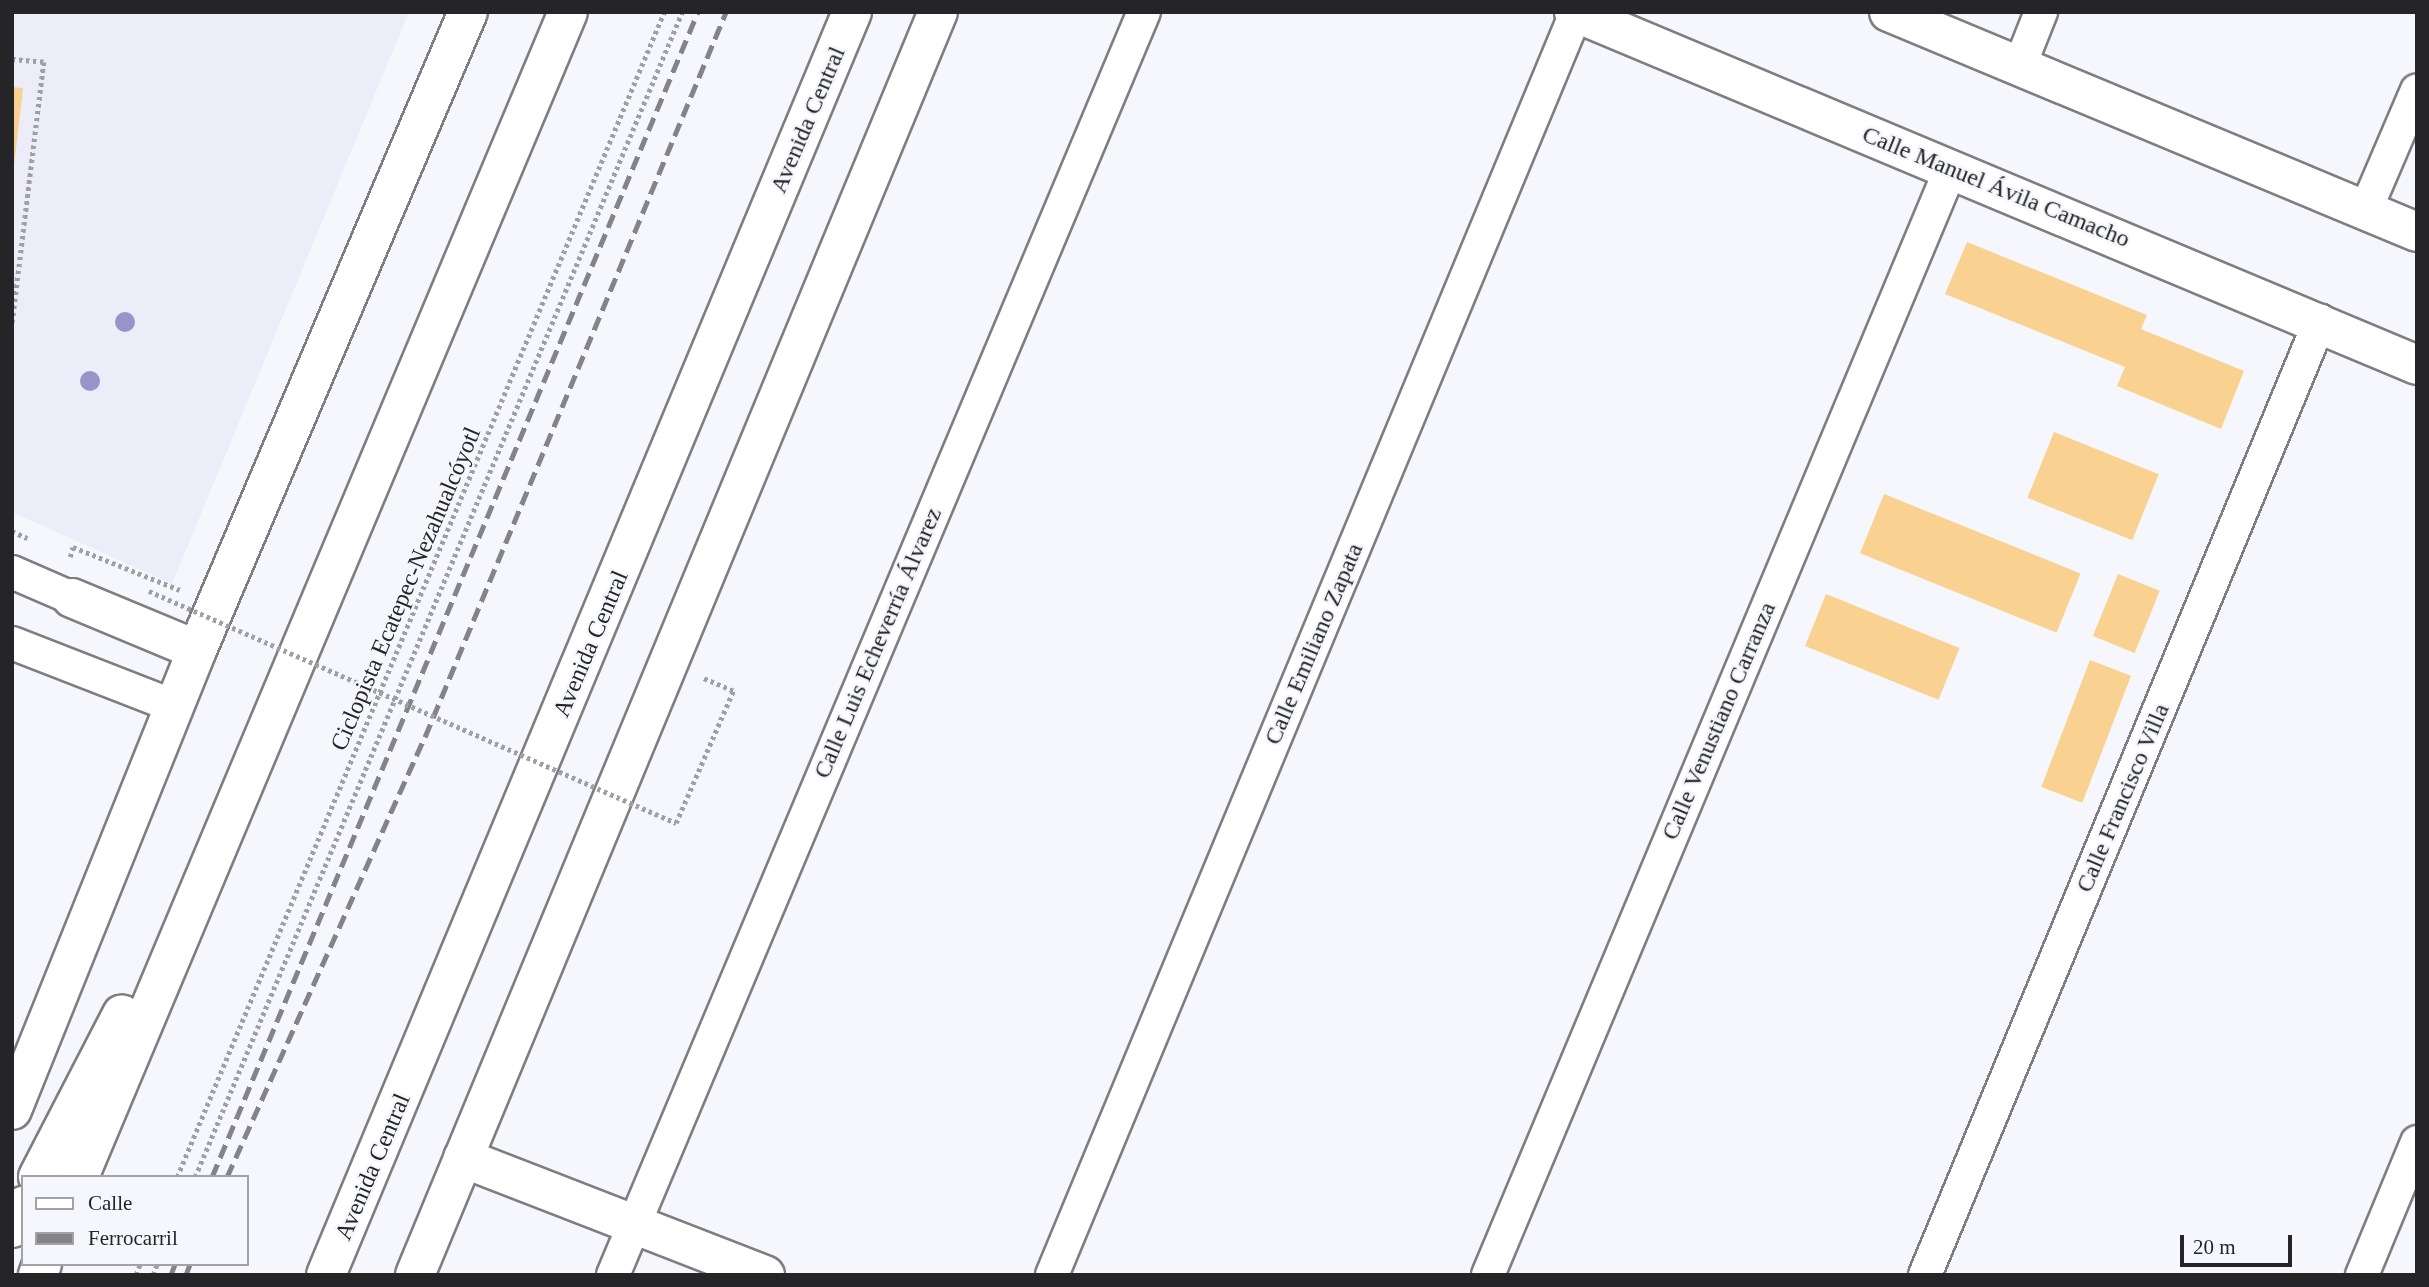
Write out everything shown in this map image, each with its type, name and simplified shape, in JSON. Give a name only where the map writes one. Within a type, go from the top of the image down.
[{"type":"main road","points":[[12,1110],[197,650],[468,12]]},
{"type":"main road","points":[[80,1175],[568,12]]},
{"type":"main road","name":"Avenida Central","points":[[326,1275],[381,1151],[852,12]]},
{"type":"main road","points":[[415,1275],[938,12]]},
{"type":"main road","points":[[1889,12],[2417,232]]},
{"type":"main road","name":"Calle Manuel Ávila Camacho","points":[[1575,13],[2320,321],[2417,365]]},
{"type":"main road","points":[[72,598],[197,650]]},
{"type":"main road","points":[[39,1175],[244,783]]},
{"type":"main road","points":[[351,1275],[381,1151]]},
{"type":"main road","points":[[463,1158],[635,1221],[765,1275]]},
{"type":"main road","points":[[12,1227],[21,1210]]},
{"type":"street","name":"Calle Luis Echeverría Álvarez","points":[[612,1275],[1144,12]]},
{"type":"street","points":[[2020,65],[2041,12]]},
{"type":"street","name":"Calle Emiliano Zapata","points":[[1052,1275],[1575,13]]},
{"type":"street","points":[[2366,209],[2417,90]]},
{"type":"street","name":"Calle Venustiano Carranza","points":[[1488,1275],[1951,168]]},
{"type":"street","name":"Calle Francisco Villa","points":[[1925,1275],[2320,321]]},
{"type":"street","points":[[12,572],[72,598]]},
{"type":"street","points":[[12,643],[174,706]]},
{"type":"street","points":[[2362,1275],[2417,1142]]},
{"type":"path","name":"Ciclopista Ecatepec-Nezahualcóyotl","points":[[178,1175],[664,12]]},
{"type":"path","points":[[195,1175],[682,12]]},
{"type":"path","points":[[12,59],[44,62],[12,326]]},
{"type":"path","points":[[70,556],[73,547],[181,591]]},
{"type":"path","points":[[149,591],[676,823],[733,691],[667,664]]},
{"type":"shaded area","points":[[12,12],[409,12],[172,584],[12,512]]},
{"type":"building","points":[[12,87],[23,88],[14,166],[12,166]]},
{"type":"building","points":[[1967,242],[2147,315],[2141,329],[2244,371],[2221,429],[2117,386],[2125,367],[1945,294]]},
{"type":"building","points":[[2054,432],[2159,474],[2132,540],[2027,498]]},
{"type":"building","points":[[1884,494],[2081,573],[2057,633],[1860,553]]},
{"type":"building","points":[[2118,574],[2160,591],[2135,653],[2093,636]]},
{"type":"building","points":[[1826,594],[1960,648],[1939,700],[1805,646]]},
{"type":"building","points":[[2090,660],[2131,676],[2082,803],[2041,787]]},
{"type":"railway","points":[[213,1175],[698,12]]},
{"type":"railway","points":[[228,1175],[425,737],[726,12]]},
{"type":"railway","points":[[171,1275],[174,1266]]},
{"type":"railway","points":[[186,1275],[189,1266]]}]
